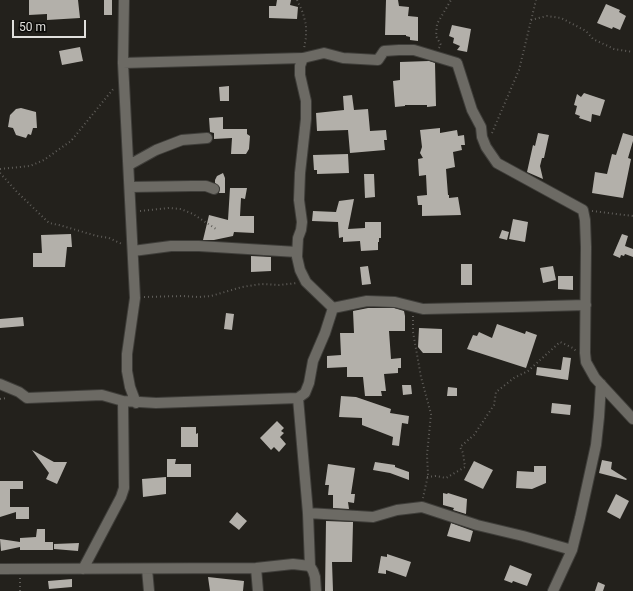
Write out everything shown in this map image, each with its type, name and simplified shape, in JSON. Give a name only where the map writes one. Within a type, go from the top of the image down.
[{"type":"street","points":[[124,0],[123,76],[135,298],[127,354],[127,371],[130,387],[136,403]]},
{"type":"street","points":[[123,63],[303,58],[324,53],[346,58],[378,60],[384,51],[398,50],[414,50],[457,63],[472,110],[481,127],[482,137],[486,147],[497,163],[583,210],[586,247],[586,362],[595,378],[633,419]]},
{"type":"street","points":[[303,58],[300,66],[300,75],[306,101],[306,119],[300,173],[299,200],[302,222],[296,252],[300,270],[306,282],[333,308]]},
{"type":"street","points":[[129,165],[156,150],[182,140],[207,138]]},
{"type":"street","points":[[130,187],[206,186],[214,189]]},
{"type":"street","points":[[133,251],[171,246],[199,246],[296,252]]},
{"type":"street","points":[[333,308],[367,301],[395,302],[423,309],[586,305]]},
{"type":"street","points":[[0,384],[20,392],[27,398],[102,395],[136,403],[298,398],[305,393],[307,388],[313,361],[325,333],[333,308]]},
{"type":"street","points":[[553,591],[572,550],[580,518],[596,445],[601,384]]},
{"type":"street","points":[[298,398],[308,513],[310,566],[315,577],[316,591]]},
{"type":"street","points":[[84,569],[121,497],[124,488],[123,401]]},
{"type":"street","points":[[308,513],[373,517],[397,510],[420,507],[477,526],[523,536],[572,550]]},
{"type":"street","points":[[0,569],[256,568],[294,564],[310,566]]},
{"type":"street","points":[[256,568],[258,591]]},
{"type":"street","points":[[147,569],[149,591]]},
{"type":"path","points":[[297,0],[306,24],[303,58]]},
{"type":"path","points":[[437,50],[441,45],[436,36],[437,24],[451,0]]},
{"type":"path","points":[[486,147],[519,70],[536,0]]},
{"type":"path","points":[[531,20],[547,16],[560,18],[586,31],[593,39],[614,49],[633,52]]},
{"type":"path","points":[[0,169],[30,166],[44,160],[71,141],[123,76]]},
{"type":"path","points":[[0,173],[17,192],[50,223],[97,236],[110,238],[133,251]]},
{"type":"path","points":[[131,213],[169,208],[181,209],[193,214],[216,229]]},
{"type":"path","points":[[583,210],[633,216]]},
{"type":"path","points":[[135,298],[211,296],[242,287],[261,284],[292,285],[306,282]]},
{"type":"path","points":[[413,307],[414,339],[421,377],[431,414],[427,455],[427,477],[425,493],[420,507]]},
{"type":"path","points":[[427,477],[436,476],[446,478],[465,467],[463,453],[460,447],[474,435],[494,405],[496,392],[514,378],[528,371],[560,342],[573,348],[586,362]]},
{"type":"path","points":[[20,569],[20,591]]},
{"type":"building","points":[[29,0],[78,0],[80,18],[47,20],[47,14],[29,15]]},
{"type":"building","points":[[104,0],[112,0],[112,15],[104,15]]},
{"type":"building","points":[[277,0],[291,0],[290,5],[298,7],[297,19],[269,18],[269,6],[276,6]]},
{"type":"building","points":[[386,0],[398,0],[399,6],[409,7],[408,16],[418,17],[418,41],[410,40],[410,37],[406,35],[385,35]]},
{"type":"building","points":[[606,4],[620,10],[619,12],[626,16],[620,30],[613,27],[612,29],[597,23]]},
{"type":"building","points":[[452,25],[471,29],[467,52],[457,50],[460,46],[453,43],[454,38],[449,36]]},
{"type":"building","points":[[80,47],[83,61],[62,65],[59,51]]},
{"type":"building","points":[[429,61],[435,63],[436,106],[427,107],[427,105],[405,105],[395,107],[393,81],[400,80],[400,62]]},
{"type":"building","points":[[229,86],[229,101],[220,101],[219,87]]},
{"type":"building","points":[[584,93],[605,100],[600,116],[592,114],[591,122],[579,118],[580,116],[575,114],[577,106],[574,105],[577,94],[581,97]]},
{"type":"building","points":[[352,95],[354,110],[368,109],[370,131],[386,130],[387,140],[384,140],[385,150],[350,153],[348,130],[317,131],[316,113],[344,110],[343,96]]},
{"type":"building","points":[[21,108],[36,112],[37,128],[33,128],[31,135],[28,134],[26,138],[16,135],[13,128],[8,127],[10,115],[16,109]]},
{"type":"building","points":[[223,117],[223,129],[247,129],[247,134],[250,136],[249,149],[246,154],[231,154],[232,138],[214,139],[214,133],[210,132],[209,118]]},
{"type":"building","points":[[440,128],[440,133],[457,130],[458,136],[464,135],[465,145],[461,145],[462,150],[453,152],[455,167],[446,169],[448,195],[449,198],[458,197],[461,215],[422,216],[422,205],[418,205],[417,196],[427,195],[426,175],[419,176],[418,159],[423,158],[420,153],[422,147],[420,130]]},
{"type":"building","points":[[538,133],[549,135],[544,158],[542,158],[540,166],[543,179],[527,172],[533,145],[535,146]]},
{"type":"building","points":[[623,133],[633,136],[633,141],[628,158],[631,159],[623,198],[592,193],[595,172],[607,174],[612,154],[616,155]]},
{"type":"building","points":[[348,154],[349,173],[317,174],[317,170],[314,170],[313,155]]},
{"type":"building","points":[[223,173],[225,178],[225,193],[219,193],[220,188],[215,183],[215,180],[217,176]]},
{"type":"building","points":[[364,174],[374,174],[375,197],[365,198]]},
{"type":"building","points":[[230,188],[247,188],[245,199],[241,198],[240,216],[254,216],[254,233],[234,232],[233,236],[214,240],[203,240],[209,215],[228,220]]},
{"type":"building","points":[[354,199],[348,229],[365,228],[365,222],[381,222],[381,238],[379,238],[378,242],[378,250],[361,251],[360,241],[343,242],[343,237],[339,238],[338,222],[312,221],[313,211],[336,212],[339,201]]},
{"type":"building","points":[[513,219],[528,222],[525,242],[509,239]]},
{"type":"building","points":[[502,230],[509,232],[507,240],[499,238]]},
{"type":"building","points":[[71,234],[72,247],[67,247],[65,267],[33,267],[33,253],[42,253],[41,235]]},
{"type":"building","points":[[622,234],[628,236],[625,246],[633,249],[633,257],[625,254],[624,256],[621,255],[620,258],[613,255]]},
{"type":"building","points":[[251,256],[271,257],[271,271],[251,272]]},
{"type":"building","points":[[461,264],[472,264],[472,285],[461,285]]},
{"type":"building","points":[[368,266],[371,284],[362,285],[360,267]]},
{"type":"building","points":[[553,266],[556,280],[543,283],[540,268]]},
{"type":"building","points":[[558,276],[573,276],[573,290],[558,289]]},
{"type":"building","points":[[368,308],[394,308],[404,311],[405,316],[405,331],[389,331],[391,359],[401,358],[401,368],[398,368],[398,373],[384,374],[386,391],[381,391],[382,396],[365,396],[363,377],[347,377],[347,367],[327,368],[327,356],[341,355],[340,333],[354,333],[353,311]]},
{"type":"building","points":[[226,313],[234,314],[232,330],[224,329]]},
{"type":"building","points":[[23,317],[24,326],[0,328],[0,319]]},
{"type":"building","points":[[497,324],[525,334],[526,331],[537,335],[526,368],[467,349],[473,335],[477,336],[479,332],[492,338]]},
{"type":"building","points":[[419,328],[442,329],[442,353],[423,353],[418,347]]},
{"type":"building","points":[[563,357],[571,358],[568,380],[536,375],[537,367],[561,370]]},
{"type":"building","points":[[402,385],[411,385],[412,394],[403,395]]},
{"type":"building","points":[[448,387],[457,388],[457,396],[447,396]]},
{"type":"building","points":[[341,396],[356,397],[391,409],[390,413],[409,416],[408,424],[402,423],[399,446],[392,445],[393,437],[362,425],[362,418],[339,417]]},
{"type":"building","points":[[552,403],[571,405],[570,415],[551,413]]},
{"type":"building","points":[[277,421],[284,428],[281,431],[284,433],[280,437],[286,444],[279,452],[274,447],[271,450],[260,438]]},
{"type":"building","points":[[181,427],[196,427],[196,434],[198,433],[198,447],[181,447]]},
{"type":"building","points":[[32,450],[54,462],[67,462],[57,484],[46,479],[49,473]]},
{"type":"building","points":[[167,459],[176,459],[175,464],[191,464],[191,477],[167,477]]},
{"type":"building","points":[[602,460],[612,462],[611,469],[627,479],[599,473]]},
{"type":"building","points":[[474,461],[493,470],[483,489],[464,480]]},
{"type":"building","points":[[375,462],[395,465],[395,467],[409,472],[409,480],[390,473],[373,470]]},
{"type":"building","points":[[328,464],[355,468],[351,494],[355,494],[354,503],[348,502],[349,509],[333,508],[333,495],[328,495],[329,485],[325,485]]},
{"type":"building","points":[[534,466],[546,466],[546,483],[532,489],[516,488],[517,471],[534,472]]},
{"type":"building","points":[[166,477],[166,494],[143,497],[142,479]]},
{"type":"building","points":[[0,481],[23,481],[23,489],[10,489],[10,507],[29,507],[29,519],[16,519],[16,512],[0,517]]},
{"type":"building","points":[[443,493],[448,493],[467,499],[466,514],[453,510],[454,508],[443,505]]},
{"type":"building","points":[[616,494],[629,501],[620,519],[607,512]]},
{"type":"building","points":[[237,512],[247,521],[239,530],[229,522]]},
{"type":"building","points":[[326,521],[353,522],[352,562],[332,562],[333,591],[325,591]]},
{"type":"building","points":[[451,523],[473,531],[470,542],[447,536]]},
{"type":"building","points":[[37,529],[45,529],[45,542],[53,542],[53,550],[20,550],[20,547],[1,551],[0,539],[20,542],[20,538],[36,537]]},
{"type":"building","points":[[79,543],[78,551],[54,549],[54,544]]},
{"type":"building","points":[[387,554],[411,562],[406,577],[386,570],[386,574],[378,573],[381,556],[387,557]]},
{"type":"building","points":[[510,565],[532,574],[527,586],[513,581],[512,583],[504,580]]},
{"type":"building","points":[[208,577],[244,581],[243,591],[210,591]]},
{"type":"building","points":[[72,579],[72,587],[49,589],[48,581]]},
{"type":"building","points":[[598,582],[605,585],[603,591],[595,591]]}]
